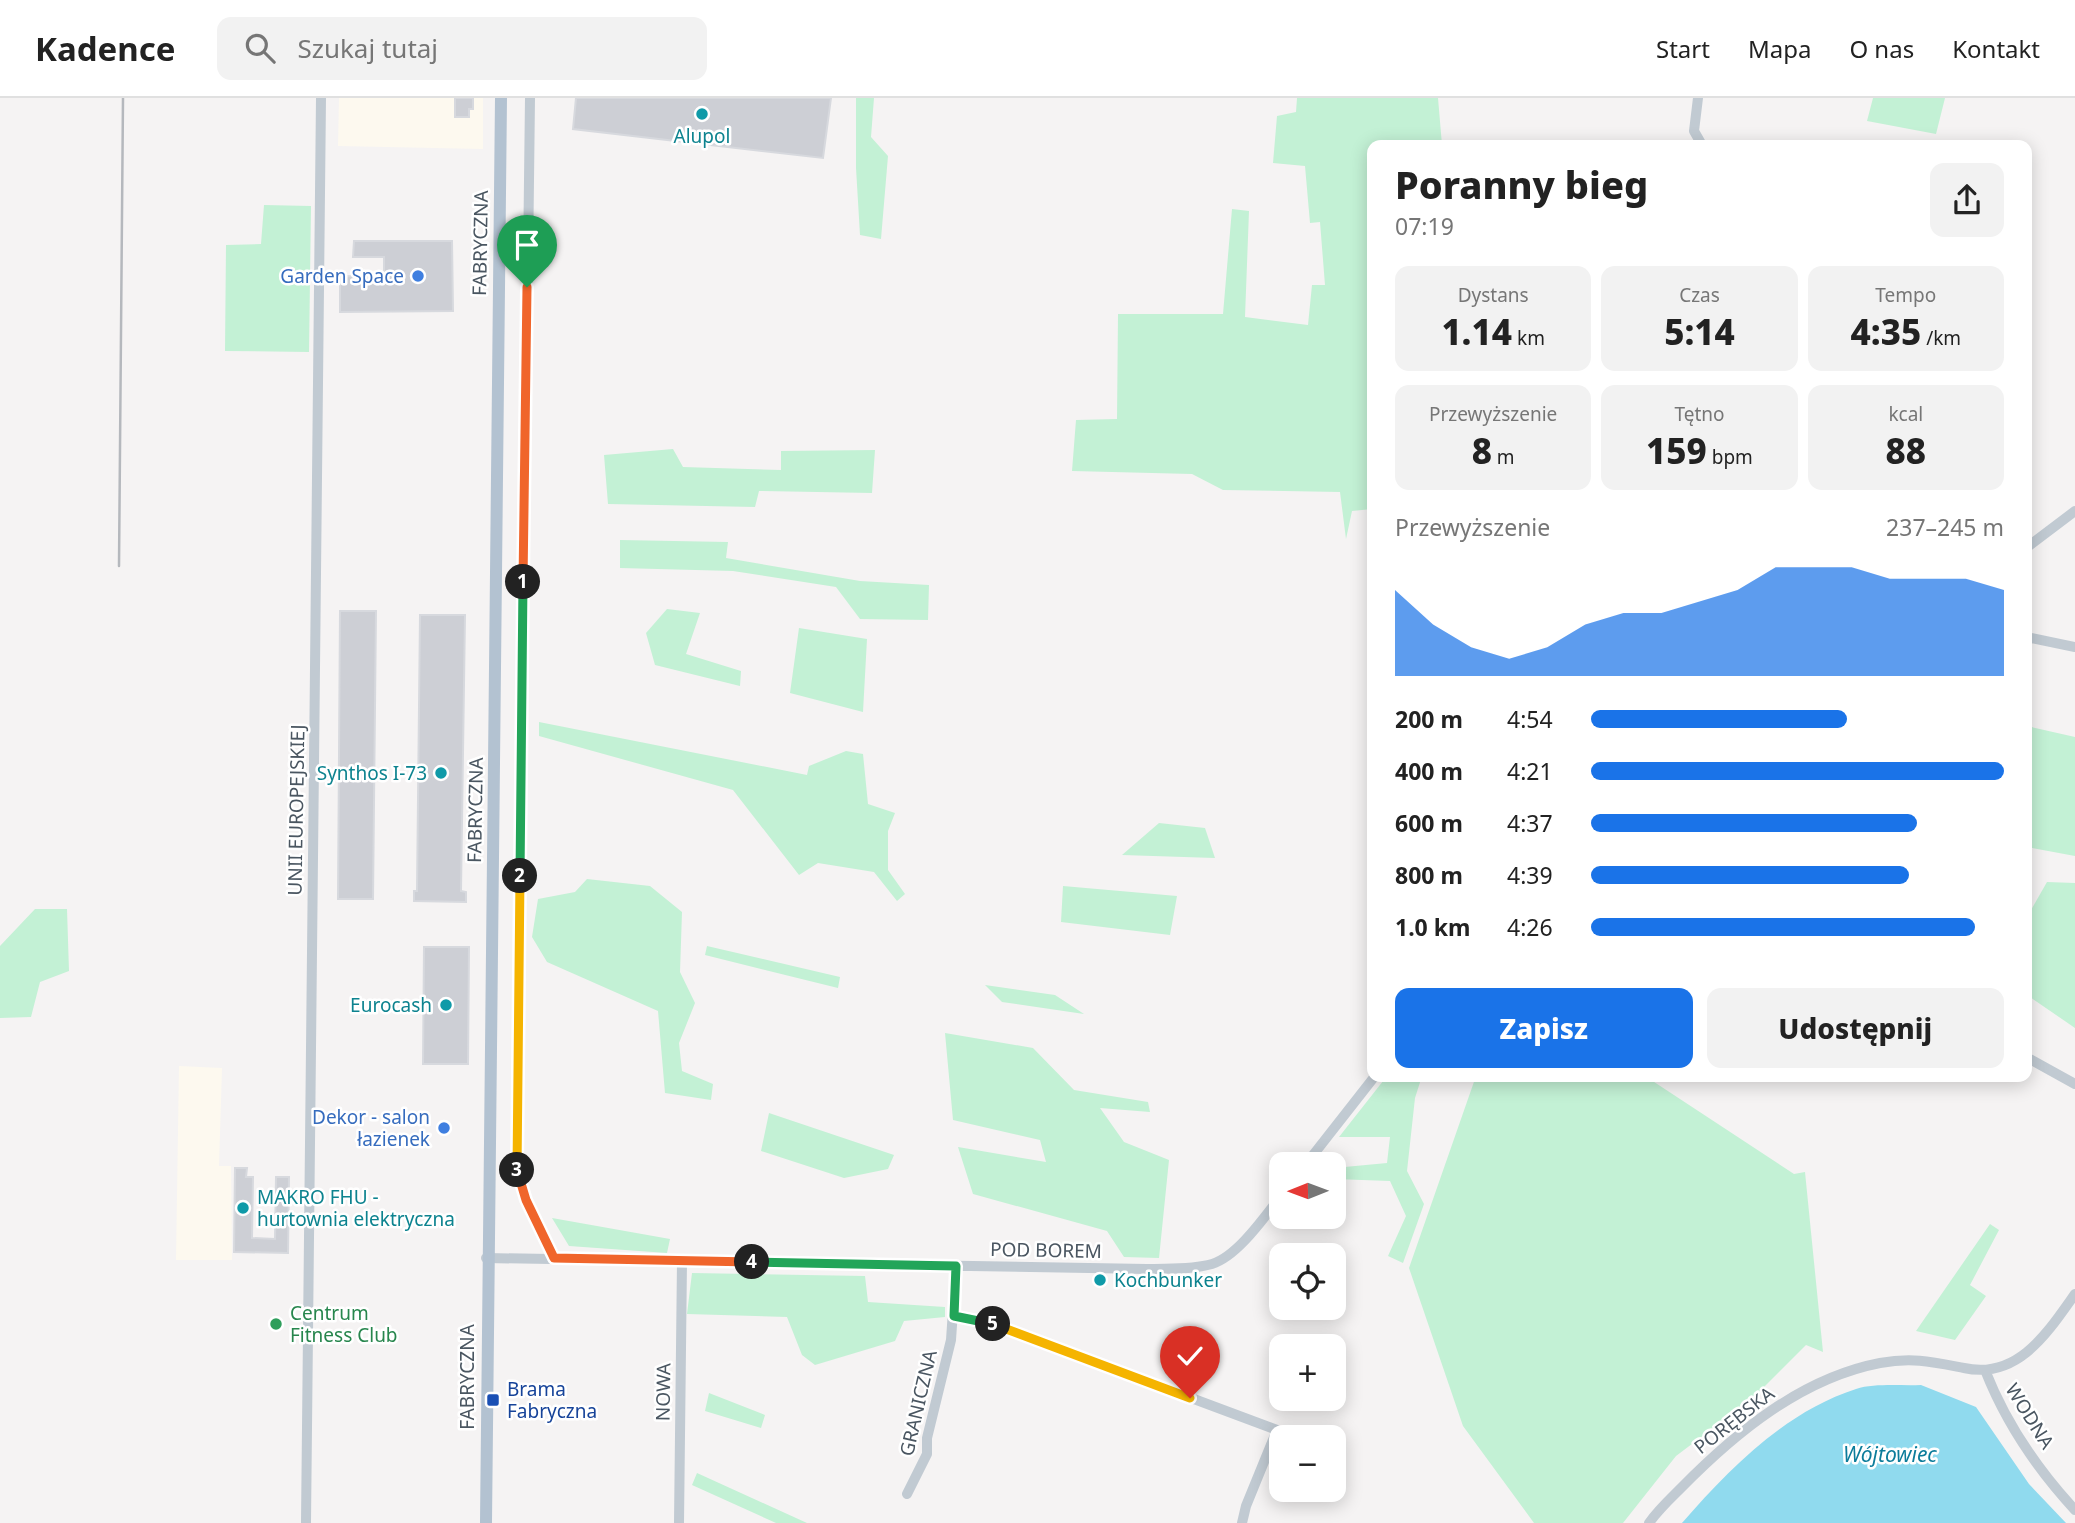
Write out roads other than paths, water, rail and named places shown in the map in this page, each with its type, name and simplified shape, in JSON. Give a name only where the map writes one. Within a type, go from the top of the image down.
[{"type":"main road","name":"FABRYCZNA","points":[[485,1523],[486,1258],[496,727],[500,98]]},
{"type":"street","name":"UNII EUROPEJSKIEJ","points":[[306,1523],[321,98]]},
{"type":"street","points":[[530,98],[517,1171],[526,1200],[554,1258]]},
{"type":"street","points":[[1699,98],[1694,131],[1699,140]]},
{"type":"street","points":[[2032,543],[2075,511]]},
{"type":"street","points":[[2032,638],[2075,647]]},
{"type":"street","points":[[2032,1060],[2075,1084]]},
{"type":"street","points":[[1315,1152],[1370,1082]]},
{"type":"street","name":"POD BOREM","points":[[486,1258],[1147,1269],[1214,1264],[1228,1255],[1254,1230],[1269,1211]]},
{"type":"street","name":"NOWA","points":[[679,1523],[682,1261]]},
{"type":"street","name":"GRANICZNA","points":[[907,1494],[927,1454],[927,1438],[954,1316],[956,1266]]},
{"type":"street","name":"PORĘBSKA","points":[[1649,1523],[1705,1463],[1769,1411],[1838,1374],[1904,1359],[1938,1361],[1965,1369],[1985,1370],[2022,1358],[2046,1335],[2075,1294]]},
{"type":"street","points":[[954,1316],[993,1324],[1277,1430],[1246,1506],[1242,1523]]},
{"type":"street","name":"WODNA","points":[[1985,1370],[1995,1396],[2016,1432],[2075,1510]]},
{"type":"water","name":"Wójtowiec","points":[[1921,1385],[1976,1407],[2029,1484],[2066,1523],[1682,1523],[1739,1462],[1782,1427],[1806,1412],[1830,1399],[1863,1387]]},
{"type":"railway","points":[[119,566],[123,98]]},
{"type":"place","name":"Alupol","points":[[702,114]]},
{"type":"place","name":"Garden Space","points":[[418,276]]},
{"type":"place","name":"Synthos I-73","points":[[441,773]]},
{"type":"place","name":"Eurocash","points":[[446,1005]]},
{"type":"place","name":"Dekor - salon łazienek","points":[[444,1128]]},
{"type":"place","name":"MAKRO FHU - hurtownia elektryczna","points":[[243,1208]]},
{"type":"place","name":"Kochbunker","points":[[1100,1280]]},
{"type":"place","name":"Centrum Fitness Club","points":[[276,1324]]},
{"type":"place","name":"Brama Fabryczna","points":[[493,1400]]}]
